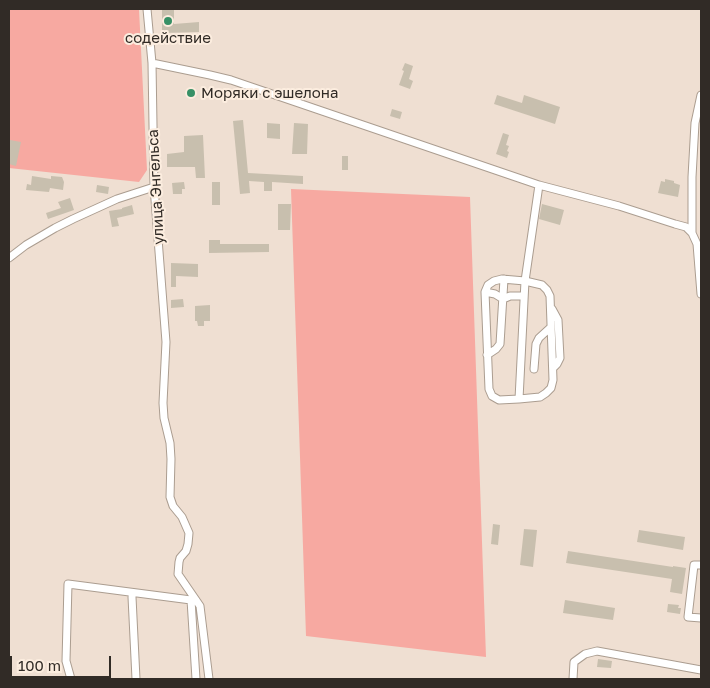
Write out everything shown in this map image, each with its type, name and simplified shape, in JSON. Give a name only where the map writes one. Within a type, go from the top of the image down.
[{"type":"street","name":"улица Энгельса","points":[[147,9],[152,63],[154,187],[166,342],[163,403],[164,418],[170,443],[170,498],[173,506],[182,516],[189,534],[186,551],[178,562],[178,574],[200,606],[209,679]]},
{"type":"street","points":[[152,63],[231,80],[539,185],[619,206],[686,227],[692,233],[699,246],[701,294]]},
{"type":"street","points":[[692,233],[692,177],[695,123],[701,95]]},
{"type":"street","points":[[519,399],[525,282],[539,185]]},
{"type":"street","points":[[9,258],[26,245],[73,218],[117,199],[154,187]]},
{"type":"street","points":[[488,354],[500,344],[504,280]]},
{"type":"street","points":[[494,281],[525,282],[542,285],[550,296],[553,380],[551,388],[540,397],[500,400],[492,396],[488,389],[485,292],[488,285],[494,281]]},
{"type":"street","points":[[485,292],[495,294],[503,299]]},
{"type":"street","points":[[503,299],[510,296],[524,296]]},
{"type":"street","points":[[551,307],[558,320],[560,358],[552,368]]},
{"type":"street","points":[[534,369],[536,344],[539,338],[552,327]]},
{"type":"street","points":[[701,565],[694,565],[688,617],[701,618]]},
{"type":"street","points":[[71,679],[66,661],[68,584],[191,600],[196,679]]},
{"type":"street","points":[[132,596],[136,679]]},
{"type":"street","points":[[573,679],[574,662],[585,654],[597,651],[701,670]]},
{"type":"shaded area","points":[[9,9],[139,9],[147,170],[139,182],[9,168]]},
{"type":"shaded area","points":[[291,189],[470,197],[486,657],[306,636]]},
{"type":"building","points":[[162,9],[174,9],[174,24],[199,22],[199,32],[162,33]]},
{"type":"building","points":[[405,63],[413,66],[409,79],[413,81],[410,89],[399,85]]},
{"type":"building","points":[[497,95],[522,103],[524,95],[560,107],[555,124],[494,104]]},
{"type":"building","points":[[392,109],[402,112],[400,119],[390,116]]},
{"type":"building","points":[[243,120],[248,173],[303,176],[303,184],[272,182],[272,191],[264,191],[264,182],[249,181],[250,193],[240,194],[233,121]]},
{"type":"building","points":[[267,123],[280,124],[280,139],[267,138]]},
{"type":"building","points":[[294,123],[308,124],[307,154],[292,154]]},
{"type":"building","points":[[503,133],[509,135],[506,145],[509,146],[507,158],[496,154]]},
{"type":"building","points":[[203,135],[205,178],[196,178],[195,167],[167,167],[167,154],[184,152],[184,136]]},
{"type":"building","points":[[10,140],[21,142],[16,166],[9,164]]},
{"type":"building","points":[[342,156],[348,156],[348,170],[342,170]]},
{"type":"building","points":[[32,176],[51,179],[51,176],[62,177],[64,182],[63,190],[50,188],[49,192],[26,190],[27,184],[31,185]]},
{"type":"building","points":[[665,179],[680,185],[678,197],[658,193],[661,181],[665,182]]},
{"type":"building","points":[[184,182],[185,189],[182,189],[182,194],[173,194],[172,183]]},
{"type":"building","points":[[212,182],[220,182],[220,205],[212,205]]},
{"type":"building","points":[[97,185],[109,187],[108,194],[96,192]]},
{"type":"building","points":[[70,198],[74,210],[48,219],[46,213],[61,208],[58,202]]},
{"type":"building","points":[[278,204],[291,204],[290,230],[278,230]]},
{"type":"building","points":[[542,204],[564,210],[560,225],[539,219]]},
{"type":"building","points":[[132,205],[134,214],[117,218],[119,226],[112,227],[109,211]]},
{"type":"building","points":[[209,240],[220,240],[220,244],[269,244],[269,252],[209,253]]},
{"type":"building","points":[[171,263],[198,264],[198,277],[176,276],[176,287],[171,287]]},
{"type":"building","points":[[183,299],[184,307],[171,308],[171,300]]},
{"type":"building","points":[[210,305],[210,321],[204,321],[204,326],[198,326],[197,321],[195,321],[195,306]]},
{"type":"building","points":[[493,524],[500,525],[498,545],[491,544]]},
{"type":"building","points":[[524,529],[537,530],[533,567],[520,565]]},
{"type":"building","points":[[639,530],[685,537],[683,550],[637,542]]},
{"type":"building","points":[[568,551],[686,568],[682,594],[670,592],[672,579],[566,563]]},
{"type":"building","points":[[565,600],[615,608],[613,620],[563,613]]},
{"type":"building","points":[[668,604],[679,605],[678,608],[681,608],[680,614],[667,612]]},
{"type":"building","points":[[598,659],[612,661],[611,668],[597,667]]},
{"type":"place","name":"содействие","points":[[168,21]]},
{"type":"place","name":"Моряки с эшелона","points":[[191,93]]}]
